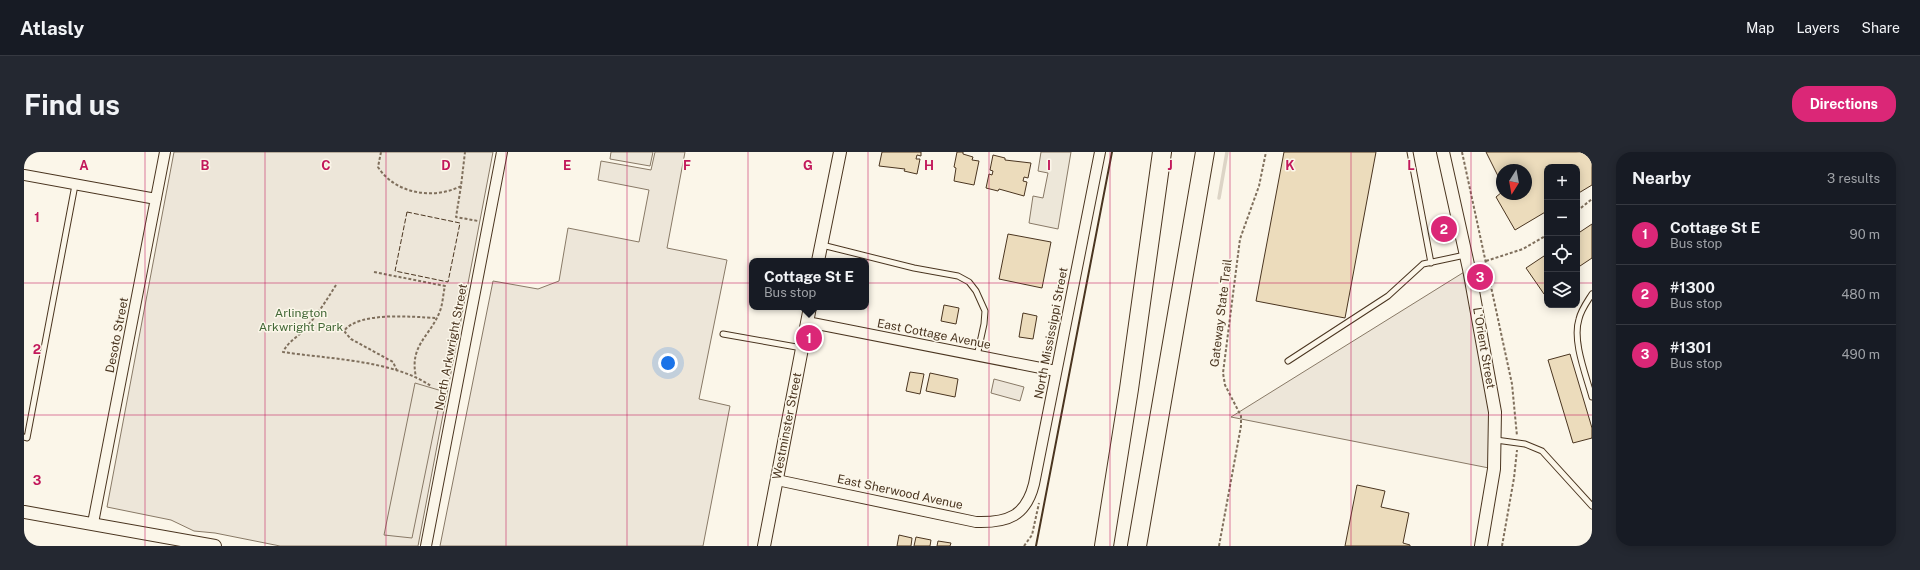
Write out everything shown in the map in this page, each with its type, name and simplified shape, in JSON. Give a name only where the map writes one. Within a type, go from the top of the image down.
[{"type":"highway","points":[[1104,546],[1129,389],[1162,152]]},
{"type":"highway","points":[[1137,546],[1205,152]]},
{"type":"street","name":"Desoto Street","points":[[93,524],[165,152]]},
{"type":"street","name":"North Arkwright Street","points":[[426,546],[502,152]]},
{"type":"street","points":[[819,258],[840,152]]},
{"type":"street","name":"North Mississippi Street","points":[[1016,514],[1026,506],[1031,496],[1100,152]]},
{"type":"street","name":"L'Orient Street","points":[[1443,152],[1466,255],[1495,412],[1496,440],[1493,476],[1481,546]]},
{"type":"street","points":[[24,175],[156,198]]},
{"type":"street","name":"Westminster Street","points":[[764,546],[809,310]]},
{"type":"street","name":"East Cottage Avenue","points":[[807,322],[1056,371]]},
{"type":"street","name":"East Sherwood Avenue","points":[[777,480],[976,522],[999,522],[1016,514]]},
{"type":"street","points":[[24,512],[215,546]]},
{"type":"lane","points":[[1410,152],[1431,263]]},
{"type":"lane","points":[[24,437],[27,438],[75,185]]},
{"type":"lane","points":[[822,245],[906,266],[958,276],[969,282],[979,296],[985,311],[984,324],[977,356]]},
{"type":"lane","points":[[1288,361],[1388,296],[1424,264],[1466,255]]},
{"type":"lane","points":[[1592,294],[1579,319],[1577,342],[1592,397]]},
{"type":"lane","points":[[723,334],[802,348]]},
{"type":"lane","points":[[1496,440],[1525,444],[1542,451],[1592,506]]},
{"type":"path","points":[[381,152],[378,167],[383,176],[399,187],[430,194],[449,192],[461,186]]},
{"type":"path","points":[[466,152],[456,218],[488,223]]},
{"type":"path","name":"Gateway State Trail","points":[[1220,546],[1241,426],[1241,416],[1226,384],[1223,373],[1232,308],[1236,261],[1240,239],[1259,186],[1266,152]]},
{"type":"path","points":[[1462,152],[1512,384],[1517,443],[1514,478],[1502,546]]},
{"type":"path","points":[[1580,209],[1592,199]]},
{"type":"path","points":[[1486,261],[1523,249],[1545,236]]},
{"type":"path","points":[[374,272],[445,286],[440,310],[417,350],[413,363],[416,377]]},
{"type":"path","points":[[336,285],[317,314],[302,332],[287,344],[283,352],[316,355],[397,371],[416,377],[431,386]]},
{"type":"path","points":[[397,371],[392,362],[351,339],[344,331],[346,328],[349,324],[378,317],[436,318]]},
{"type":"path","points":[[1024,546],[1032,534],[1040,498]]},
{"type":"green space","name":"Arlington Arkwright Park","points":[[174,152],[493,152],[418,546],[280,546],[215,533],[194,531],[171,520],[107,507]]},
{"type":"green space","points":[[655,152],[685,152],[667,248],[727,260],[699,399],[730,406],[703,546],[440,546],[493,281],[538,289],[559,281],[568,228],[639,242],[649,190],[598,180],[601,161],[651,170]]},
{"type":"green space","points":[[1469,269],[1489,375],[1494,469],[1231,417]]},
{"type":"green space","points":[[994,379],[1024,387],[1020,401],[991,393]]},
{"type":"shaded area","points":[[611,152],[653,152],[650,166],[610,159]]},
{"type":"shaded area","points":[[1041,152],[1071,152],[1058,229],[1029,223],[1033,196],[1043,198],[1048,173],[1038,171]]},
{"type":"shaded area","points":[[415,383],[442,391],[412,538],[384,535]]},
{"type":"building","points":[[882,152],[921,152],[921,156],[917,155],[916,159],[920,159],[917,174],[904,171],[905,169],[879,166]]},
{"type":"building","points":[[957,152],[963,152],[963,154],[973,157],[972,160],[979,161],[974,185],[954,181],[956,168],[954,167]]},
{"type":"building","points":[[1284,152],[1376,152],[1345,318],[1256,301]]},
{"type":"building","points":[[1486,152],[1592,152],[1592,185],[1580,192],[1580,164],[1544,164],[1544,213],[1515,230],[1498,200],[1532,200],[1532,164],[1496,164],[1496,172]]},
{"type":"building","points":[[993,155],[1005,158],[1005,160],[1031,163],[1028,178],[1024,177],[1023,181],[1027,182],[1024,196],[999,189],[998,191],[986,188],[989,174],[992,175],[993,171],[990,170]]},
{"type":"building","points":[[1592,224],[1592,258],[1580,266],[1580,236],[1580,232]]},
{"type":"building","points":[[1008,234],[1051,242],[1042,288],[999,279]]},
{"type":"building","points":[[1544,256],[1544,294],[1526,268]]},
{"type":"building","points":[[944,305],[959,308],[956,324],[941,321]]},
{"type":"building","points":[[1023,313],[1037,316],[1033,339],[1019,337]]},
{"type":"building","points":[[1570,354],[1592,428],[1592,438],[1573,443],[1548,360]]},
{"type":"building","points":[[910,372],[924,374],[920,394],[906,391]]},
{"type":"building","points":[[930,373],[958,379],[955,397],[926,391]]},
{"type":"building","points":[[1357,485],[1385,491],[1381,507],[1409,513],[1403,543],[1410,546],[1345,546]]},
{"type":"building","points":[[899,535],[912,538],[911,546],[897,546]]},
{"type":"building","points":[[916,537],[931,540],[930,546],[914,546]]},
{"type":"building","points":[[938,541],[951,543],[950,546],[937,546]]},
{"type":"waterway","points":[[1219,198],[1227,152]]},
{"type":"fence","points":[[407,212],[460,223],[448,282],[395,271],[407,212]]},
{"type":"wall","points":[[1036,546],[1112,152]]},
{"type":"place","name":"#1300","points":[[1444,229]]},
{"type":"place","name":"#1301","points":[[1480,277]]},
{"type":"place","name":"Cottage St E","points":[[809,338]]}]
